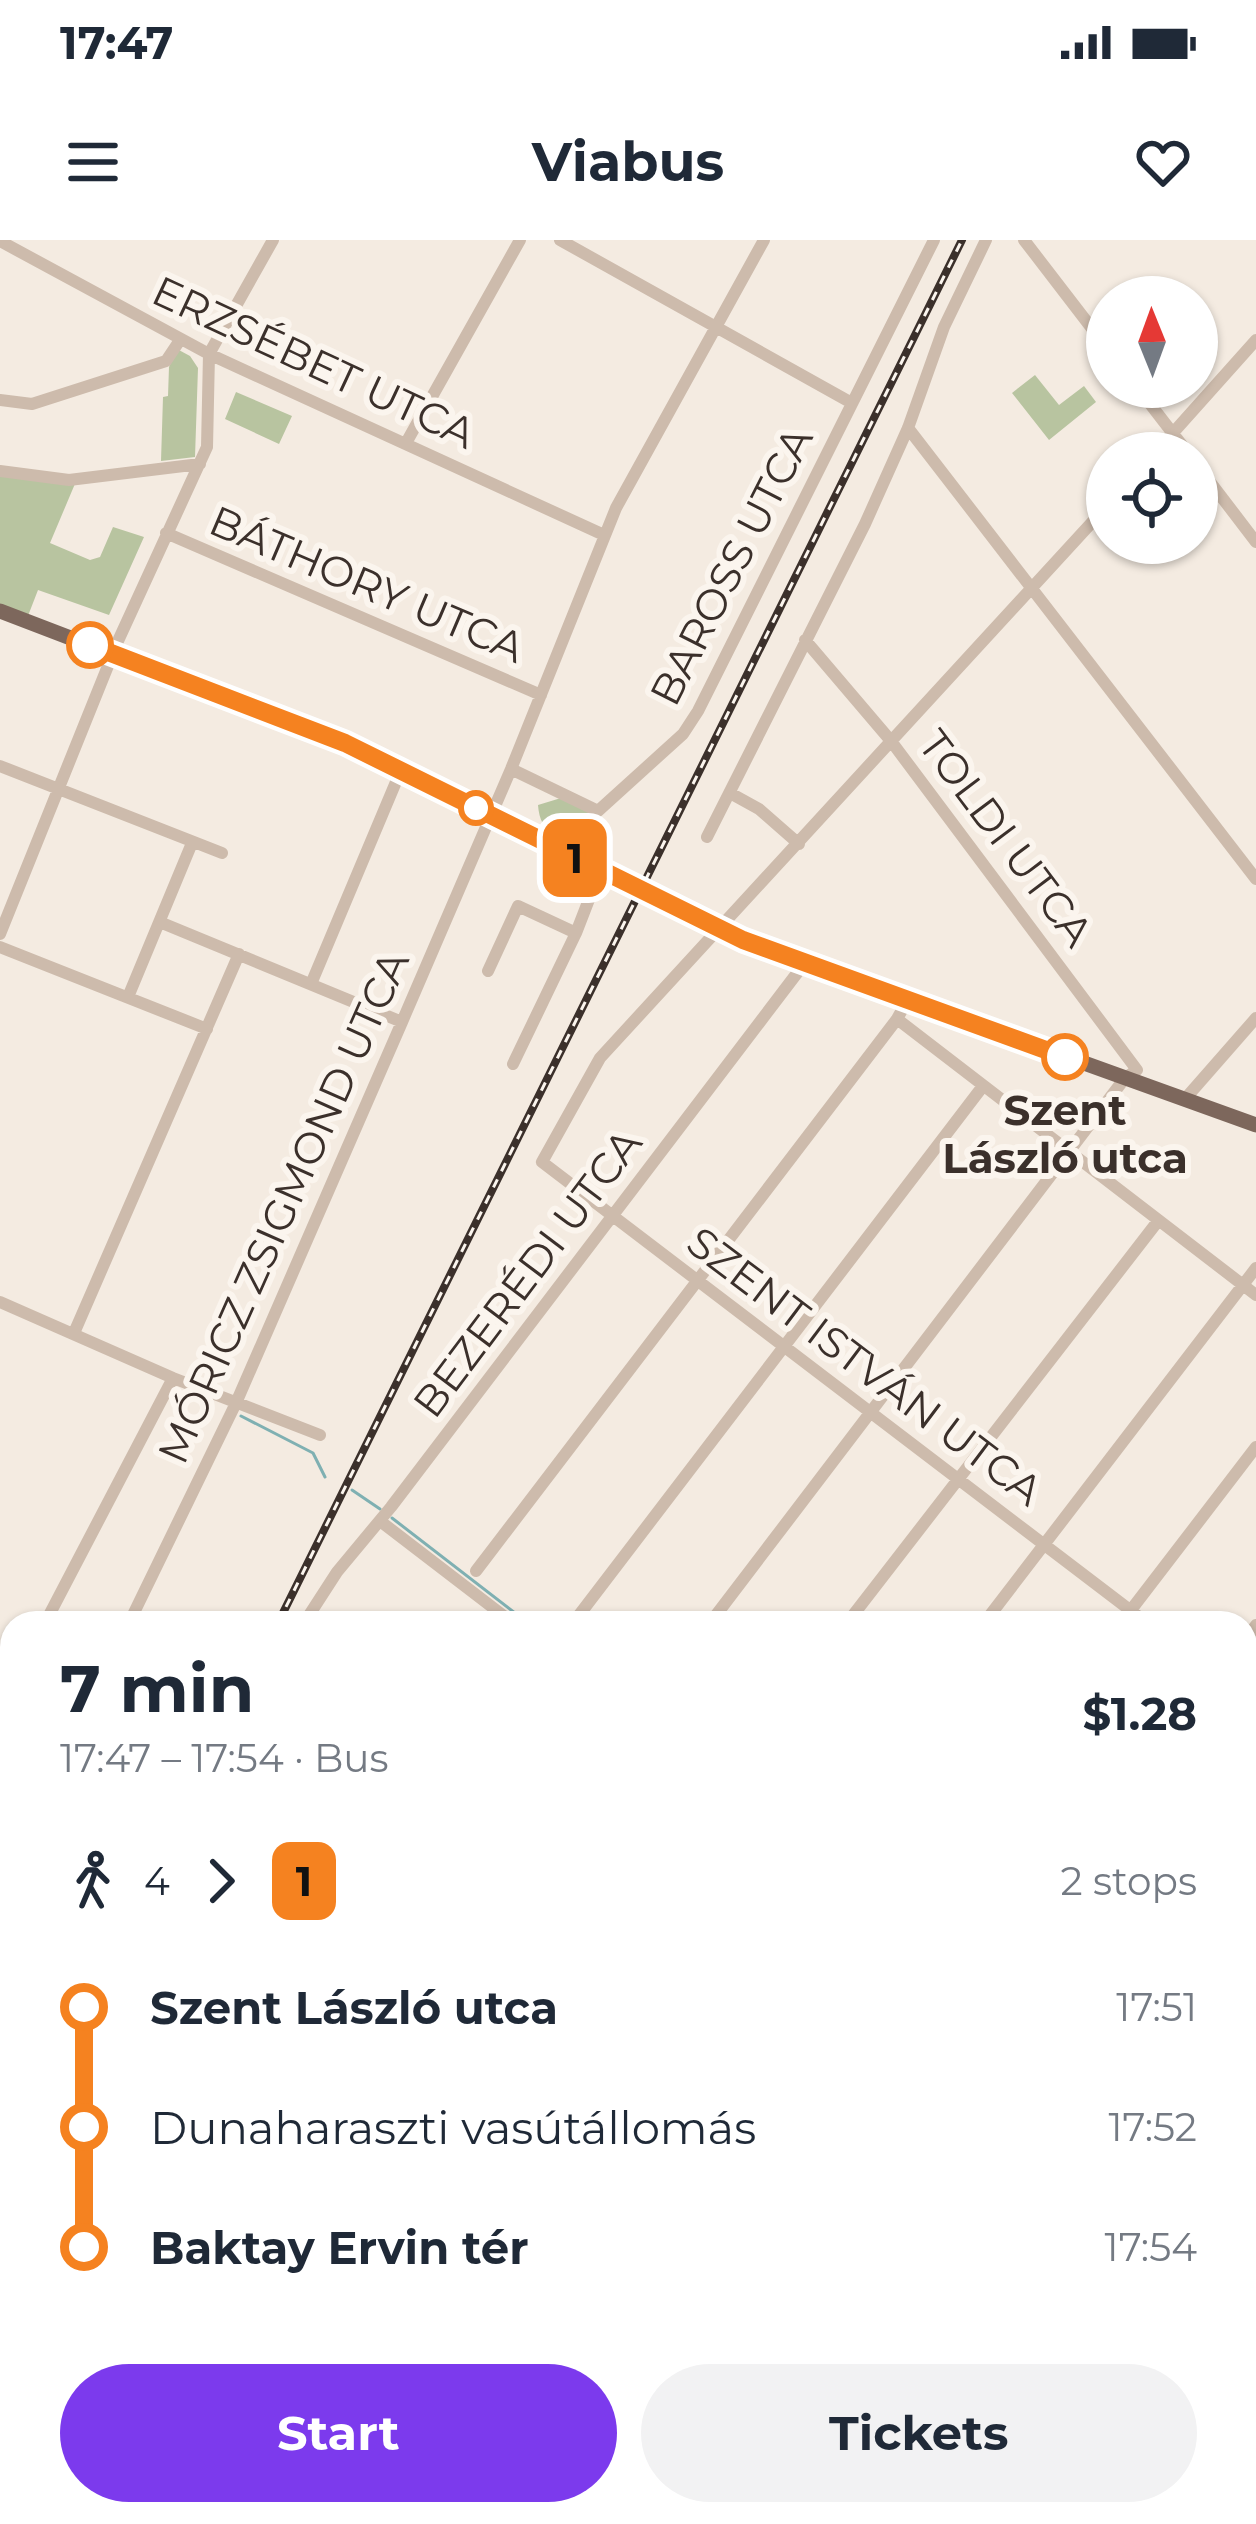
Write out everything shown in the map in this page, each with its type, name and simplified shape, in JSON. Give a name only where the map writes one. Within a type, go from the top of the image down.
[{"type":"main road","points":[[0,611],[289,718],[719,930],[1256,1125]]},
{"type":"street","points":[[22,254],[29,240]]},
{"type":"street","points":[[0,934],[113,653],[207,447],[209,354],[273,240]]},
{"type":"street","points":[[406,443],[520,240]]},
{"type":"street","points":[[560,240],[850,402]]},
{"type":"street","name":"MÓRICZ ZSIGMOND UTCA","points":[[134,1611],[236,1403],[403,1022],[512,770],[604,535],[634,470],[764,240]]},
{"type":"street","name":"BAROSS UTCA","points":[[512,770],[598,811],[683,734],[934,240]]},
{"type":"street","points":[[707,837],[908,428],[944,328],[986,240]]},
{"type":"street","points":[[1024,240],[1086,321]]},
{"type":"street","name":"ERZSÉBET UTCA","points":[[0,241],[180,340],[604,535]]},
{"type":"street","points":[[0,400],[32,404],[166,361],[180,340]]},
{"type":"street","points":[[1175,432],[1256,340]]},
{"type":"street","points":[[1153,408],[1171,432]]},
{"type":"street","points":[[908,428],[1256,879]]},
{"type":"street","points":[[0,470],[69,480],[200,464]]},
{"type":"street","points":[[1218,492],[1256,542]]},
{"type":"street","points":[[719,930],[1086,529]]},
{"type":"street","name":"BÁTHORY UTCA","points":[[166,533],[542,694]]},
{"type":"street","name":"TOLDI UTCA","points":[[805,640],[891,741],[1138,1067],[1125,1078]]},
{"type":"street","points":[[0,766],[222,853]]},
{"type":"street","points":[[311,984],[401,770]]},
{"type":"street","points":[[730,793],[760,809],[799,844]]},
{"type":"street","points":[[128,997],[192,843]]},
{"type":"street","points":[[513,1064],[600,871]]},
{"type":"street","points":[[488,971],[518,906],[576,933]]},
{"type":"street","points":[[161,923],[403,1022]]},
{"type":"street","name":"SZENT ISTVÁN UTCA","points":[[719,930],[600,1058],[542,1162],[1131,1610]]},
{"type":"street","points":[[0,946],[207,1029]]},
{"type":"street","points":[[74,1333],[239,955]]},
{"type":"street","name":"BEZERÉDI UTCA","points":[[312,1611],[804,964]]},
{"type":"street","points":[[476,1571],[907,1001]]},
{"type":"street","points":[[1185,1099],[1256,1018]]},
{"type":"street","points":[[897,1019],[1256,1295]]},
{"type":"street","points":[[719,1611],[1125,1078]]},
{"type":"street","points":[[582,1611],[983,1086]]},
{"type":"street","points":[[856,1611],[1158,1221]]},
{"type":"street","points":[[993,1611],[1256,1268]]},
{"type":"street","points":[[2,1308],[320,1435]]},
{"type":"street","points":[[51,1611],[173,1378]]},
{"type":"street","points":[[1131,1610],[1256,1448]]},
{"type":"street","points":[[380,1521],[496,1611]]},
{"type":"green space","points":[[177,349],[198,368],[195,457],[161,461],[163,397],[168,396],[169,367]]},
{"type":"green space","points":[[1035,375],[1059,405],[1084,386],[1089,408],[1049,440],[1012,393]]},
{"type":"green space","points":[[236,392],[292,416],[279,444],[225,419]]},
{"type":"green space","points":[[0,471],[77,479],[50,543],[90,560],[100,557],[113,527],[144,537],[109,615],[38,590],[26,621],[0,612]]},
{"type":"green space","points":[[561,798],[601,816],[587,851],[553,835],[543,823],[538,805]]},
{"type":"waterway","points":[[241,1416],[313,1453],[325,1477]]},
{"type":"waterway","points":[[352,1490],[380,1509]]},
{"type":"waterway","points":[[392,1518],[512,1611]]},
{"type":"railway","points":[[284,1611],[962,240]]},
{"type":"bus line","name":"1","points":[[90,645],[345,743],[743,940],[1065,1057]]},
{"type":"place","name":"Szent László utca","points":[[1065,1057]]}]
